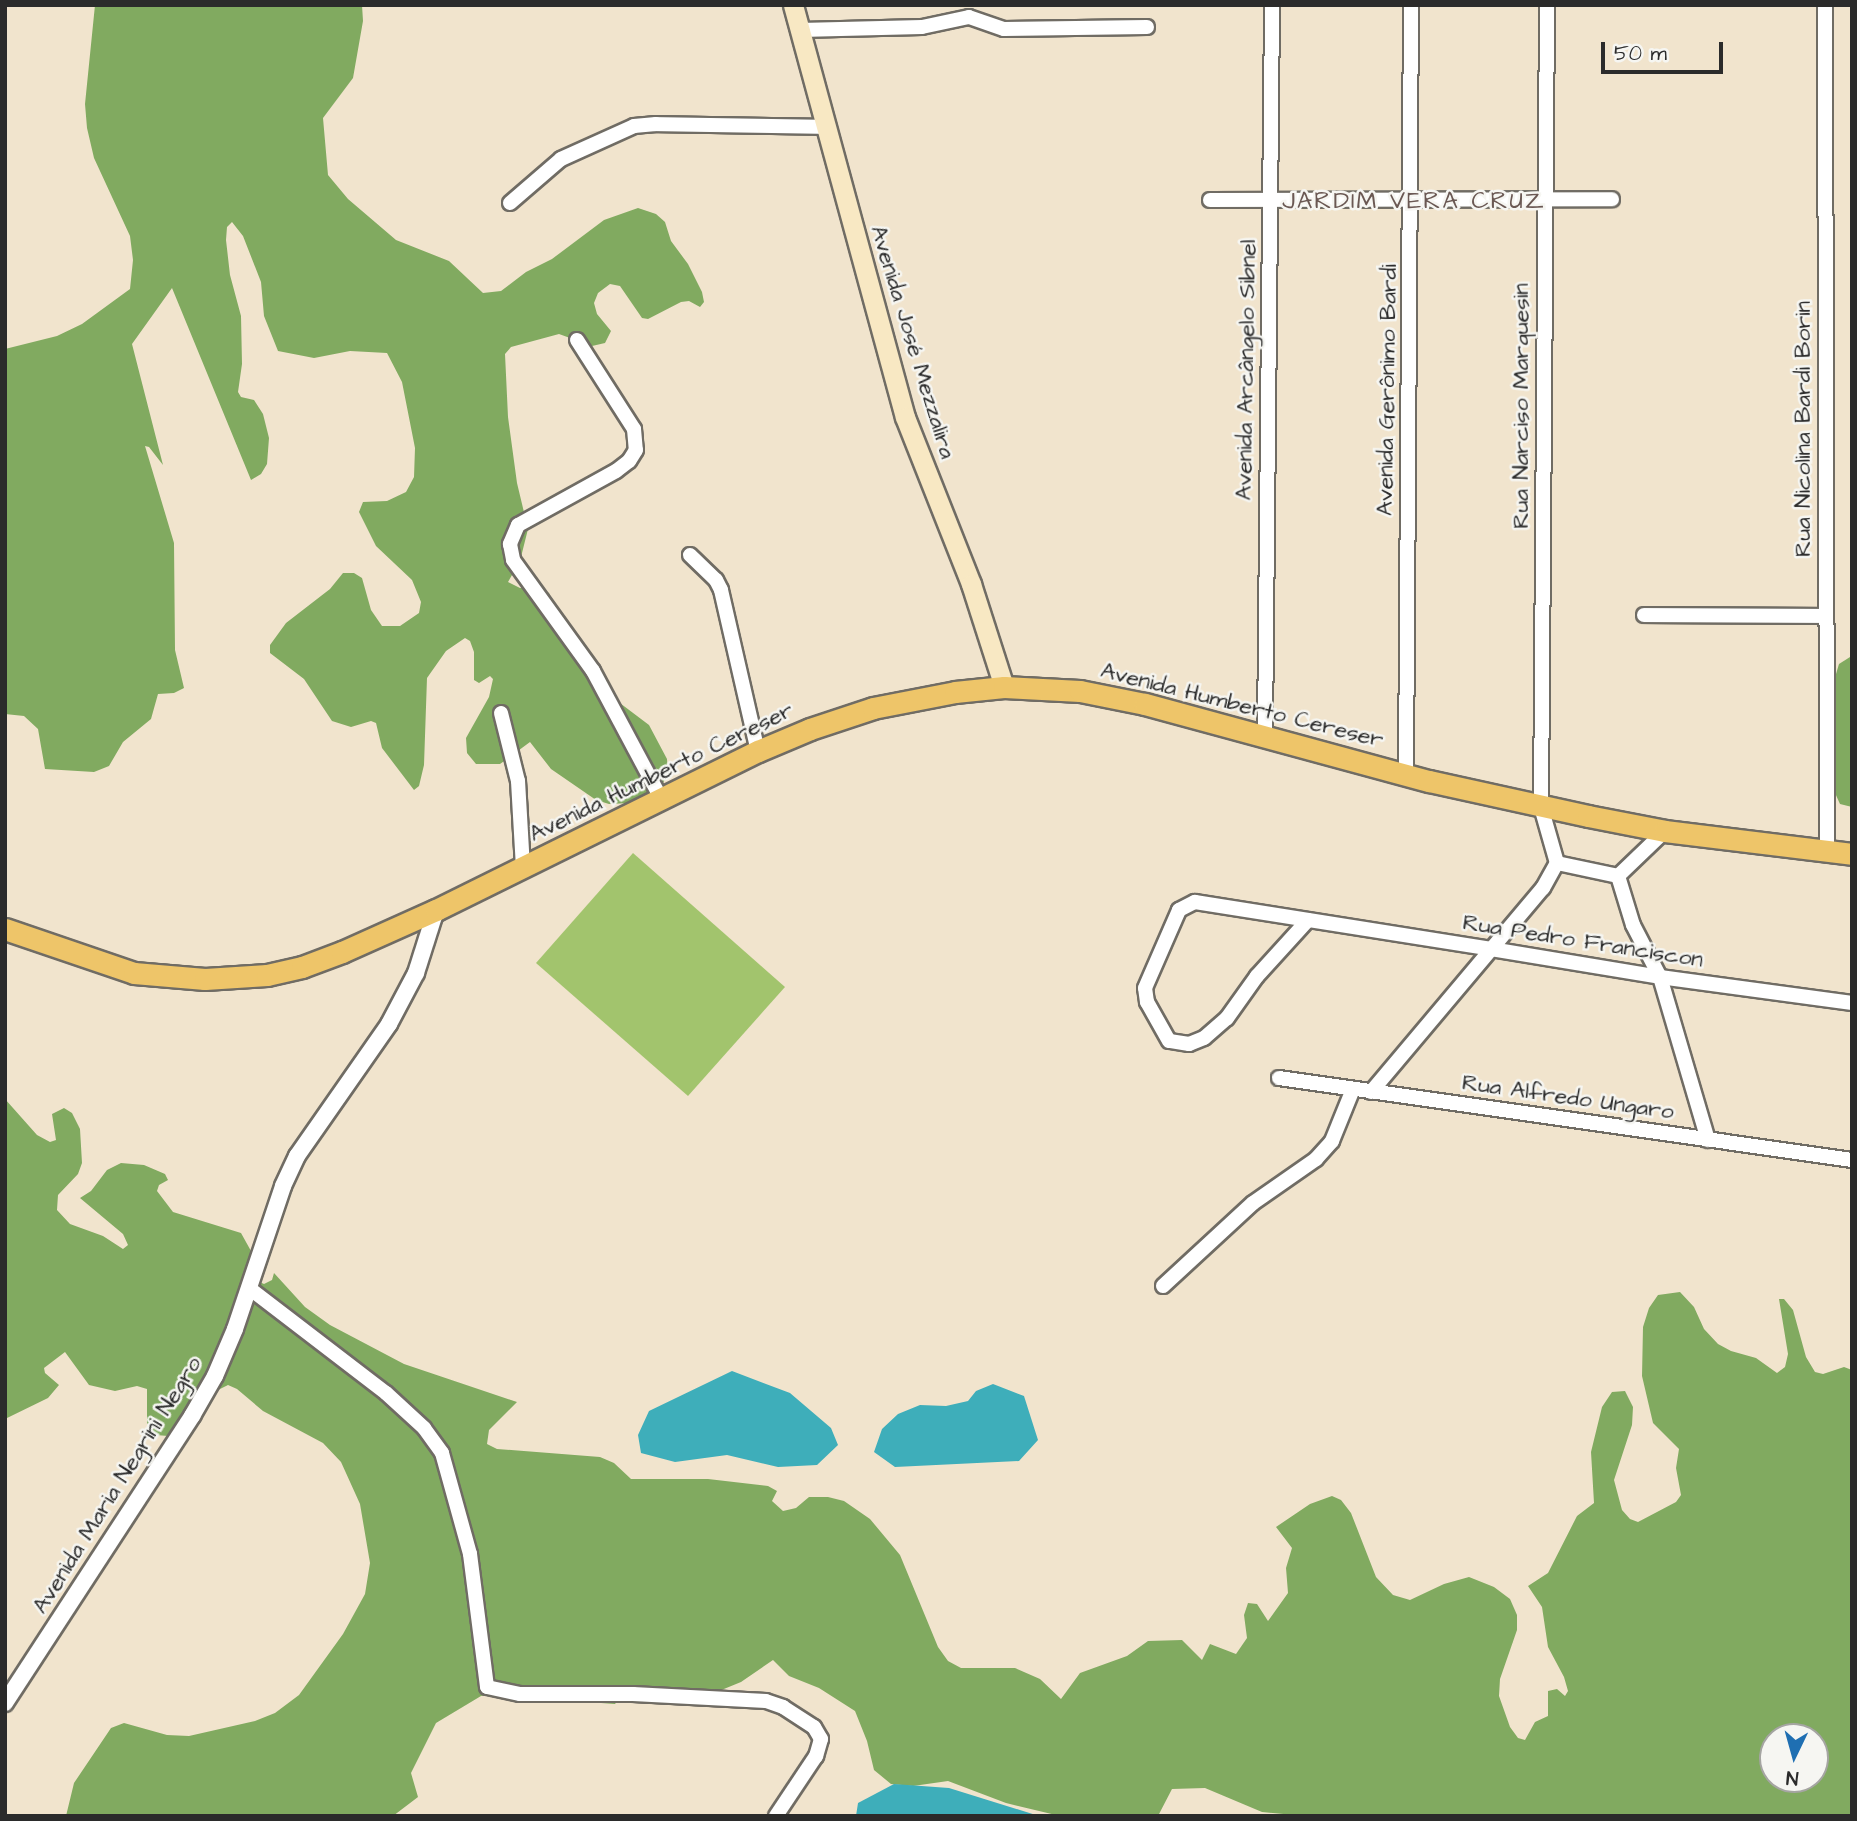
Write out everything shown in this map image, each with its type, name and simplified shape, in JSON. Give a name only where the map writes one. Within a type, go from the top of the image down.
[{"type":"main road","name":"Avenida José Mezzalira","points":[[794,5],[905,417],[971,584],[1003,687]]},
{"type":"main road","name":"Avenida Humberto Cereser","points":[[5,929],[123,969],[205,979],[267,975],[342,953],[436,910],[758,751],[873,708],[955,692],[1003,687],[1098,694],[1146,704],[1406,775],[1541,807],[1665,831],[1852,854]]},
{"type":"main road","points":[[5,943],[42,956],[123,969]]},
{"type":"street","name":"Avenida Arcângelo Sibnel","points":[[1265,735],[1272,5]]},
{"type":"street","name":"Avenida Gerônimo Bardi","points":[[1406,775],[1412,200],[1410,5]]},
{"type":"street","name":"Rua Narciso Marquesin","points":[[1546,5],[1541,807],[1558,863]]},
{"type":"street","name":"Rua Nicolina Bardi Borin","points":[[1825,5],[1827,852]]},
{"type":"street","points":[[800,30],[922,27],[969,17],[1004,29],[1147,27]]},
{"type":"street","points":[[510,203],[561,159],[634,126],[656,124],[826,127]]},
{"type":"street","points":[[1210,200],[1612,199]]},
{"type":"street","points":[[576,340],[634,429],[636,450],[629,461],[616,471],[518,525],[510,544],[513,560],[593,671],[662,800]]},
{"type":"street","points":[[690,555],[716,580],[721,590],[758,751]]},
{"type":"street","points":[[1644,615],[1826,616]]},
{"type":"street","points":[[501,713],[519,781],[523,867]]},
{"type":"street","points":[[1618,876],[1665,831]]},
{"type":"street","points":[[1371,1092],[1543,888],[1558,863],[1618,876]]},
{"type":"street","points":[[1618,876],[1633,925],[1660,977],[1708,1140]]},
{"type":"street","name":"Rua Pedro Franciscon","points":[[1308,920],[1257,976],[1227,1018],[1204,1038],[1189,1044],[1169,1041],[1147,1002],[1145,988],[1182,906],[1195,902],[1491,949],[1660,977],[1852,1003]]},
{"type":"street","name":"Avenida Maria Negrini Negro","points":[[5,1703],[192,1416],[215,1376],[249,1288],[283,1186],[297,1156],[389,1024],[416,973],[436,910]]},
{"type":"street","name":"Rua Alfredo Ungaro","points":[[1279,1078],[1852,1160]]},
{"type":"street","points":[[1163,1286],[1253,1203],[1316,1159],[1332,1140],[1353,1089]]},
{"type":"street","points":[[249,1288],[386,1393],[424,1428],[442,1453],[470,1554],[487,1687],[520,1694],[633,1694],[766,1701],[783,1707],[807,1721],[821,1739],[816,1756],[776,1816]]},
{"type":"green space","points":[[95,5],[362,5],[363,21],[353,78],[323,118],[328,175],[348,199],[396,240],[449,261],[483,293],[501,291],[526,272],[552,259],[604,220],[638,208],[656,214],[665,222],[671,241],[688,264],[702,292],[704,302],[700,307],[689,301],[681,302],[648,319],[642,318],[620,286],[610,284],[598,293],[594,303],[597,314],[611,331],[605,343],[592,346],[559,334],[511,347],[505,354],[508,417],[517,483],[528,529],[520,561],[508,582],[520,588],[540,588],[549,593],[588,679],[649,725],[667,759],[668,773],[661,787],[630,803],[609,804],[596,800],[551,769],[530,742],[500,764],[476,764],[467,753],[466,738],[489,697],[493,679],[490,676],[479,683],[474,680],[474,652],[470,641],[465,638],[446,651],[427,678],[424,765],[419,786],[414,790],[382,748],[376,723],[371,721],[351,727],[332,721],[304,679],[270,653],[270,645],[286,623],[330,589],[343,573],[354,573],[362,578],[371,610],[382,626],[400,626],[419,613],[421,602],[412,580],[376,546],[359,512],[363,502],[387,501],[406,492],[414,477],[415,448],[402,382],[387,353],[350,351],[314,358],[278,351],[264,316],[261,282],[243,236],[232,222],[227,227],[226,240],[230,275],[241,316],[242,364],[238,392],[241,397],[254,400],[263,414],[269,438],[267,464],[261,474],[251,480],[172,288],[132,344],[163,465],[149,447],[145,446],[174,543],[175,650],[184,688],[174,693],[158,694],[151,719],[123,742],[109,766],[94,772],[45,769],[38,729],[24,716],[5,714],[5,349],[57,336],[82,324],[130,289],[133,260],[130,236],[94,158],[87,128],[85,104]]},
{"type":"green space","points":[[1850,657],[1852,807],[1840,804],[1835,793],[1828,742],[1833,684],[1839,664]]},
{"type":"green space","points":[[633,853],[785,987],[688,1096],[536,963]]},
{"type":"green space","points":[[5,1099],[37,1135],[50,1142],[56,1140],[52,1114],[64,1108],[72,1113],[80,1129],[82,1163],[78,1174],[58,1195],[57,1210],[70,1224],[103,1236],[123,1249],[128,1245],[123,1234],[80,1198],[91,1191],[107,1170],[121,1163],[144,1165],[165,1174],[168,1180],[159,1185],[157,1191],[173,1212],[241,1233],[251,1251],[255,1280],[264,1284],[272,1280],[274,1273],[305,1307],[330,1325],[404,1364],[517,1402],[489,1430],[487,1444],[497,1449],[600,1457],[614,1463],[631,1479],[708,1479],[768,1486],[777,1491],[772,1501],[783,1511],[796,1508],[809,1497],[828,1497],[844,1501],[870,1519],[900,1555],[938,1647],[948,1661],[961,1668],[1015,1668],[1040,1679],[1061,1699],[1080,1673],[1127,1656],[1148,1641],[1182,1640],[1202,1660],[1210,1644],[1236,1654],[1247,1638],[1244,1615],[1248,1603],[1257,1604],[1268,1621],[1288,1593],[1286,1568],[1292,1548],[1276,1527],[1310,1504],[1332,1496],[1341,1500],[1351,1513],[1376,1577],[1393,1595],[1410,1600],[1444,1584],[1469,1577],[1494,1587],[1510,1599],[1517,1615],[1517,1630],[1500,1679],[1499,1696],[1510,1727],[1518,1738],[1525,1740],[1535,1722],[1548,1716],[1548,1691],[1557,1689],[1565,1696],[1568,1691],[1564,1677],[1548,1647],[1542,1607],[1528,1586],[1548,1573],[1577,1516],[1594,1503],[1591,1452],[1602,1407],[1612,1392],[1625,1391],[1633,1407],[1632,1425],[1614,1480],[1622,1510],[1630,1519],[1638,1522],[1676,1502],[1681,1495],[1676,1468],[1679,1449],[1653,1423],[1642,1376],[1643,1327],[1649,1308],[1658,1295],[1680,1292],[1694,1307],[1704,1329],[1718,1344],[1756,1358],[1777,1373],[1785,1367],[1788,1354],[1779,1299],[1784,1299],[1793,1310],[1806,1357],[1815,1372],[1823,1374],[1844,1367],[1852,1370],[1852,1816],[1305,1816],[1262,1812],[1205,1788],[1172,1789],[1158,1816],[1060,1816],[1006,1803],[948,1781],[913,1786],[891,1784],[874,1770],[867,1741],[855,1711],[819,1688],[789,1676],[773,1660],[741,1682],[719,1691],[632,1695],[618,1700],[615,1704],[601,1703],[560,1688],[535,1686],[481,1696],[436,1723],[411,1773],[418,1797],[393,1816],[66,1816],[74,1783],[111,1728],[124,1723],[167,1735],[189,1736],[255,1721],[275,1713],[299,1695],[343,1634],[365,1594],[370,1563],[360,1504],[341,1462],[323,1443],[263,1411],[237,1389],[228,1385],[218,1390],[181,1431],[168,1436],[156,1435],[147,1423],[147,1389],[137,1386],[115,1391],[89,1385],[65,1352],[44,1368],[45,1373],[59,1385],[48,1398],[5,1419]]},
{"type":"water","points":[[732,1371],[790,1393],[831,1428],[838,1445],[817,1465],[778,1467],[727,1455],[675,1462],[641,1453],[638,1435],[649,1411]]},
{"type":"water","points":[[993,1384],[1024,1396],[1038,1440],[1019,1461],[895,1467],[874,1452],[882,1429],[898,1414],[920,1405],[946,1406],[968,1401],[976,1391]]},
{"type":"water","points":[[894,1784],[949,1788],[1039,1816],[856,1816],[858,1803]]},
{"type":"district","name":"JARDIM VERA CRUZ","points":[[1414,202]]}]
